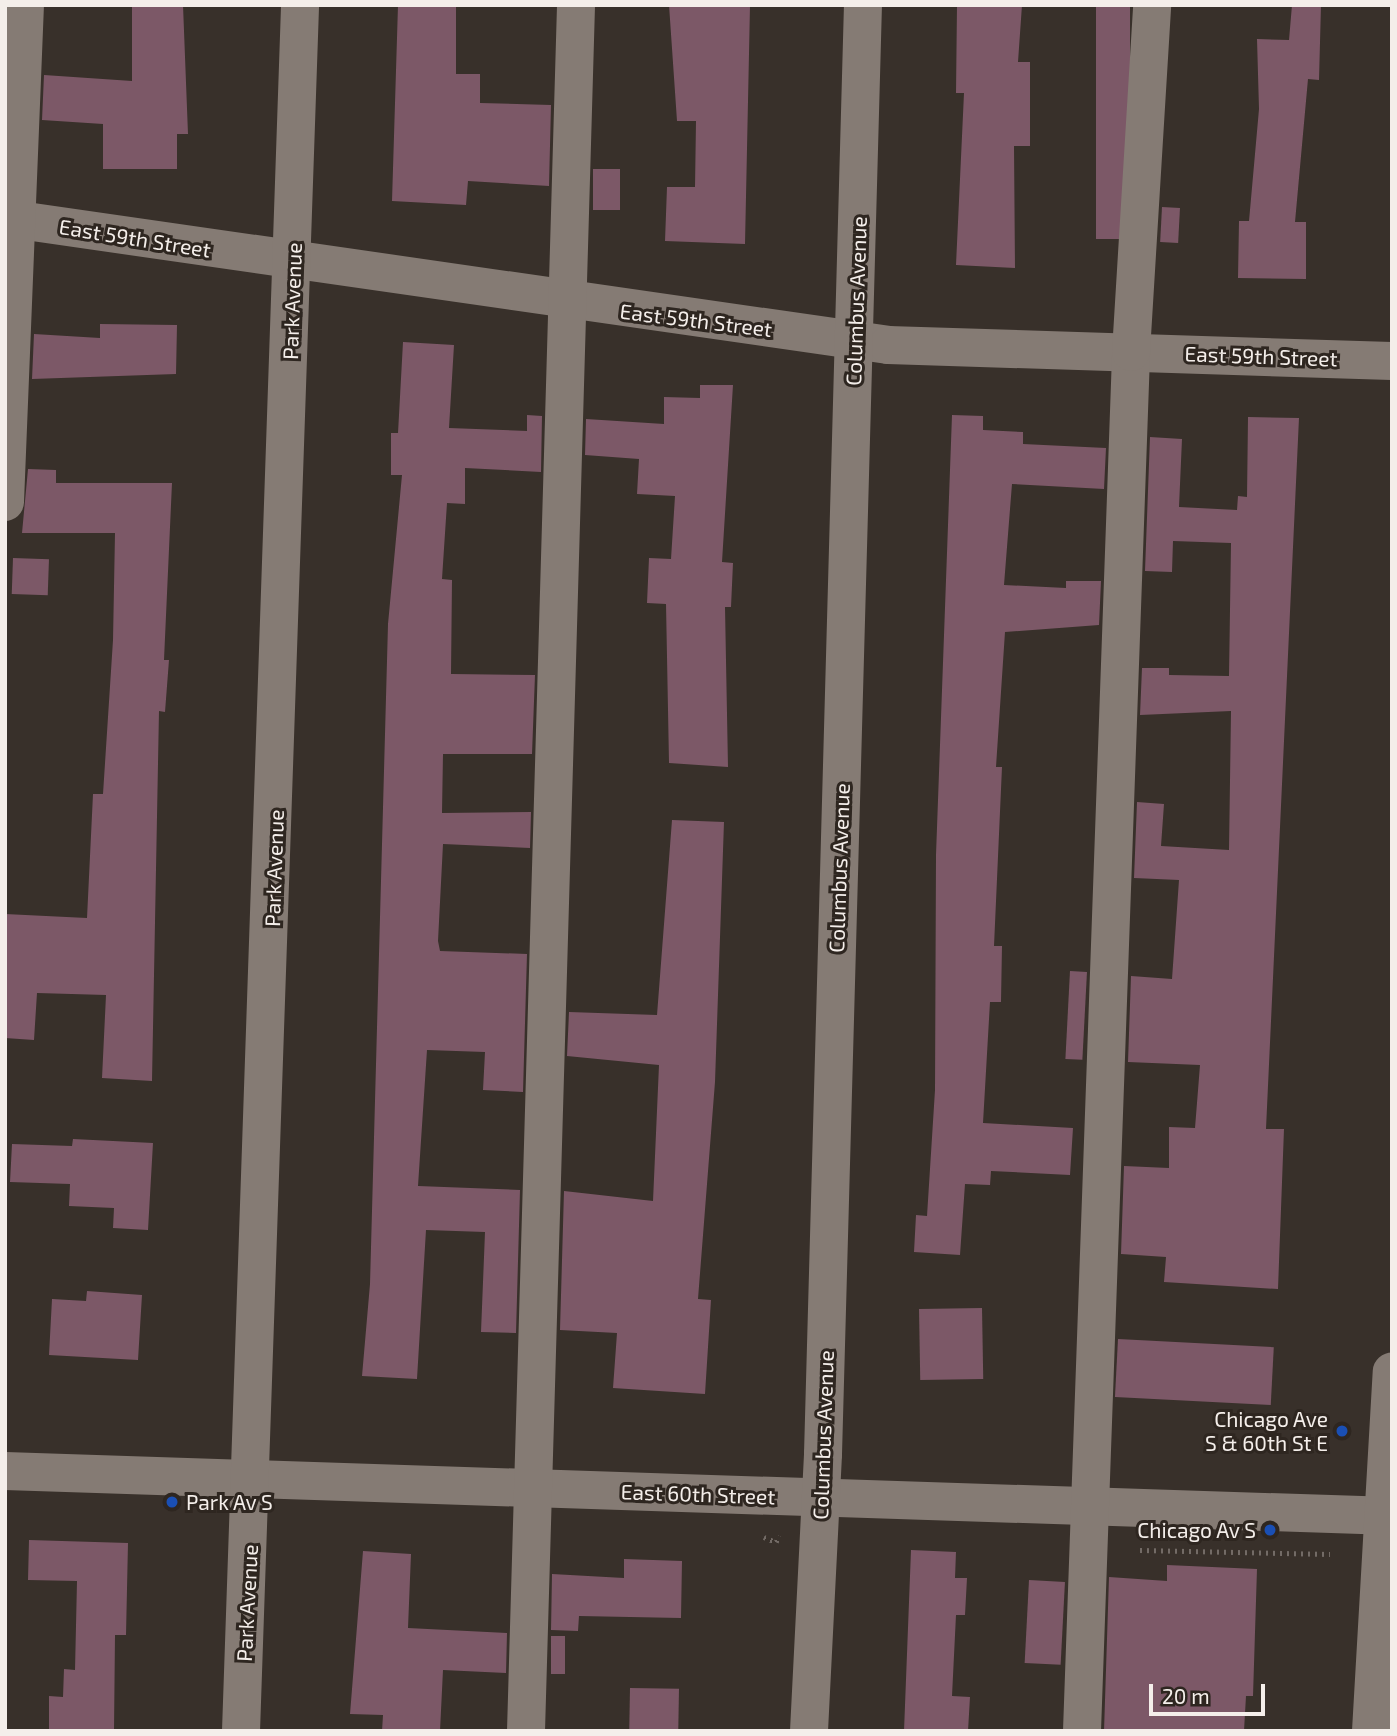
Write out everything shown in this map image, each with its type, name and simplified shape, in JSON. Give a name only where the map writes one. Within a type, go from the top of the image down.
[{"type":"street","points":[[5,502],[11,219],[24,5]]},
{"type":"street","name":"Park Avenue","points":[[241,1731],[254,1479],[300,5]]},
{"type":"street","points":[[526,1731],[537,1488],[576,5]]},
{"type":"street","name":"Columbus Avenue","points":[[809,1731],[822,1497],[856,341],[863,5]]},
{"type":"street","points":[[1082,1731],[1094,1506],[1131,352],[1152,5]]},
{"type":"street","name":"East 59th Street","points":[[11,219],[569,304],[856,341],[1392,361]]},
{"type":"street","points":[[1371,1731],[1388,1516],[1392,1373]]},
{"type":"street","name":"East 60th Street","points":[[5,1471],[1388,1516]]},
{"type":"building","points":[[132,5],[183,5],[188,134],[177,134],[177,169],[103,169],[103,124],[42,120],[44,75],[132,81]]},
{"type":"building","points":[[398,5],[456,5],[456,74],[480,74],[480,103],[551,105],[549,186],[468,181],[466,205],[392,201]]},
{"type":"building","points":[[669,5],[750,6],[745,244],[665,241],[667,187],[695,187],[696,121],[677,121]]},
{"type":"building","points":[[957,5],[1022,5],[1018,62],[1030,62],[1030,146],[1014,146],[1015,268],[956,265],[964,93],[956,93]]},
{"type":"building","points":[[1096,5],[1130,5],[1130,239],[1096,239]]},
{"type":"building","points":[[1292,5],[1321,5],[1319,80],[1308,79],[1295,222],[1306,222],[1306,279],[1238,278],[1239,221],[1249,221],[1259,109],[1257,39],[1289,40]]},
{"type":"building","points":[[593,169],[620,169],[620,210],[593,210]]},
{"type":"building","points":[[1162,207],[1180,208],[1178,243],[1160,242]]},
{"type":"building","points":[[100,324],[177,325],[176,374],[32,379],[34,334],[100,338]]},
{"type":"building","points":[[403,342],[454,345],[449,428],[527,431],[527,415],[542,416],[541,472],[465,468],[465,504],[447,503],[442,579],[452,580],[451,674],[535,675],[532,754],[443,754],[442,813],[531,812],[530,848],[443,844],[438,941],[440,951],[527,954],[523,1092],[483,1090],[485,1052],[427,1050],[418,1186],[520,1190],[516,1333],[481,1332],[485,1232],[426,1230],[417,1379],[362,1376],[370,1284],[388,624],[402,475],[391,475],[391,433],[398,433]]},
{"type":"building","points":[[700,385],[733,385],[722,562],[733,563],[731,607],[725,607],[728,767],[669,763],[666,604],[647,603],[649,558],[671,559],[675,496],[637,494],[639,459],[585,455],[586,419],[664,424],[664,397],[700,398]]},
{"type":"building","points":[[952,415],[983,416],[983,430],[1023,432],[1023,444],[1106,448],[1104,489],[1012,484],[1004,585],[1066,588],[1066,581],[1101,581],[1099,625],[1005,632],[996,767],[1002,767],[994,946],[1002,946],[1001,1002],[990,1002],[983,1123],[1073,1128],[1070,1175],[991,1171],[990,1185],[965,1184],[960,1255],[914,1252],[916,1215],[927,1216],[935,1090],[936,855]]},
{"type":"building","points":[[1248,417],[1299,418],[1266,1129],[1284,1129],[1278,1289],[1164,1282],[1166,1257],[1121,1254],[1124,1166],[1169,1168],[1169,1127],[1195,1128],[1200,1065],[1128,1062],[1131,976],[1172,979],[1179,880],[1134,878],[1137,802],[1164,804],[1161,846],[1229,850],[1231,711],[1140,715],[1142,668],[1169,668],[1169,675],[1229,676],[1231,543],[1173,541],[1172,572],[1145,571],[1150,437],[1182,439],[1179,507],[1237,510],[1238,496],[1247,497]]},
{"type":"building","points":[[28,469],[56,470],[56,483],[172,483],[164,660],[169,660],[165,712],[159,711],[152,1081],[102,1078],[106,995],[37,993],[34,1040],[5,1038],[5,914],[87,918],[93,794],[103,794],[113,640],[115,533],[22,533]]},
{"type":"building","points":[[13,558],[49,559],[48,595],[12,594]]},
{"type":"building","points":[[672,820],[724,822],[715,1082],[698,1299],[711,1300],[705,1394],[613,1388],[617,1333],[560,1330],[564,1191],[653,1201],[659,1065],[567,1056],[569,1012],[657,1015]]},
{"type":"building","points":[[1070,971],[1087,972],[1082,1060],[1065,1059]]},
{"type":"building","points":[[73,1139],[153,1143],[148,1230],[113,1228],[114,1208],[69,1206],[70,1184],[10,1182],[12,1144],[72,1146]]},
{"type":"building","points":[[87,1291],[142,1295],[138,1360],[49,1355],[52,1299],[86,1301]]},
{"type":"building","points":[[982,1308],[983,1379],[920,1380],[919,1309]]},
{"type":"building","points":[[1118,1339],[1274,1347],[1271,1405],[1115,1397]]},
{"type":"building","points":[[29,1540],[128,1543],[126,1635],[115,1635],[114,1731],[49,1731],[49,1696],[63,1697],[64,1669],[75,1670],[77,1581],[28,1580]]},
{"type":"building","points":[[911,1550],[956,1552],[955,1578],[967,1578],[965,1615],[956,1615],[952,1696],[970,1697],[968,1731],[904,1731]]},
{"type":"building","points":[[363,1551],[411,1554],[408,1628],[507,1633],[506,1673],[443,1670],[440,1731],[382,1731],[383,1715],[350,1714]]},
{"type":"building","points":[[624,1559],[682,1561],[681,1618],[579,1616],[578,1631],[551,1630],[552,1574],[624,1578]]},
{"type":"building","points":[[1167,1565],[1257,1569],[1253,1696],[1246,1696],[1244,1731],[1104,1731],[1109,1577],[1167,1581]]},
{"type":"building","points":[[1029,1580],[1065,1582],[1061,1665],[1025,1663]]},
{"type":"building","points":[[551,1636],[565,1636],[565,1674],[551,1674]]},
{"type":"building","points":[[630,1688],[679,1689],[678,1731],[629,1731]]},
{"type":"place","name":"Chicago Ave S & 60th St E","points":[[1342,1431]]},
{"type":"place","name":"Park Av S","points":[[172,1502]]},
{"type":"place","name":"Chicago Av S","points":[[1270,1530]]}]
